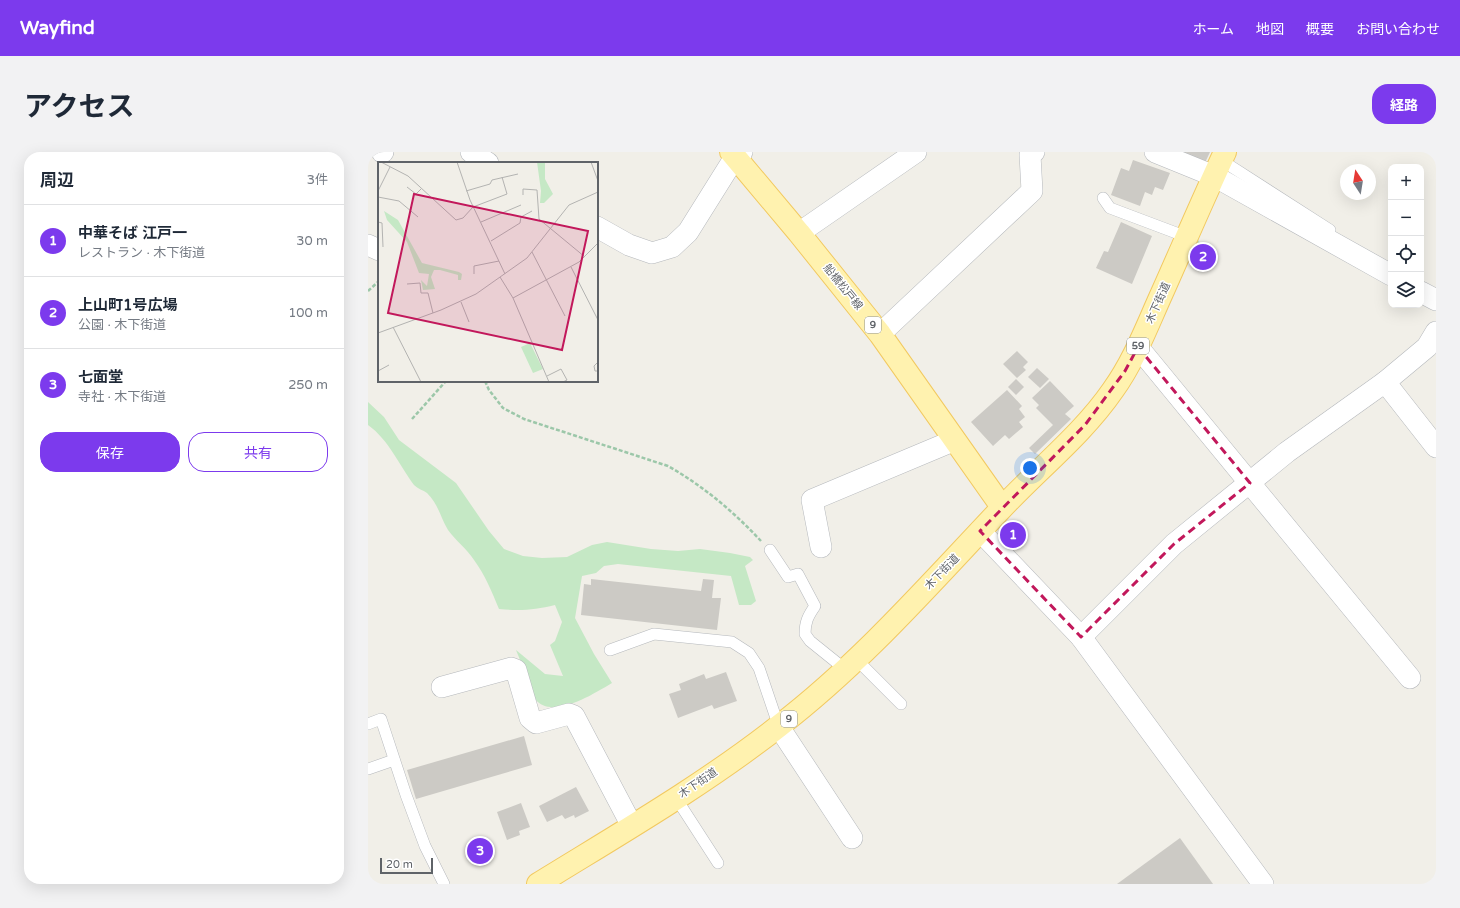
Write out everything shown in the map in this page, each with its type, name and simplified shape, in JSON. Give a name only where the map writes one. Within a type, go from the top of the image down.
[{"type":"main road","name":"船橋松戸線","points":[[736,154],[880,334],[1002,508]]},
{"type":"main road","name":"木下街道","points":[[538,884],[676,798],[742,754],[779,727],[852,665],[1002,508],[1085,425],[1114,389],[1138,347],[1220,162]]},
{"type":"street","points":[[470,152],[486,162]]},
{"type":"street","points":[[799,233],[916,152]]},
{"type":"street","points":[[880,334],[1032,191],[1030,155],[1034,152]]},
{"type":"street","points":[[1155,152],[1220,162],[1342,247],[1388,273]]},
{"type":"street","points":[[598,228],[629,245],[652,253],[672,247],[688,232],[736,154]]},
{"type":"street","points":[[368,245],[378,250]]},
{"type":"street","points":[[1424,294],[1436,300]]},
{"type":"street","points":[[1081,637],[1174,544],[1288,452],[1386,382],[1427,347],[1436,332]]},
{"type":"street","points":[[1138,347],[1410,678]]},
{"type":"street","points":[[1386,382],[1436,447]]},
{"type":"street","points":[[821,547],[812,500],[955,440]]},
{"type":"street","points":[[980,531],[1081,637],[1263,884]]},
{"type":"street","points":[[442,687],[511,668],[516,670],[530,718],[536,723],[569,714],[574,716],[632,826]]},
{"type":"street","points":[[779,727],[852,838]]},
{"type":"lane","points":[[1103,198],[1110,208],[1187,237]]},
{"type":"lane","points":[[770,550],[788,577],[798,574],[815,606],[805,623],[805,634],[810,641],[852,665],[901,704]]},
{"type":"lane","points":[[610,650],[654,634],[732,642],[749,653],[759,668],[779,727]]},
{"type":"lane","points":[[368,724],[381,719],[425,846],[444,884]]},
{"type":"lane","points":[[368,769],[394,760]]},
{"type":"lane","points":[[676,798],[718,863]]},
{"type":"path","points":[[368,291],[378,282]]},
{"type":"path","points":[[412,419],[445,382]]},
{"type":"path","points":[[485,382],[489,390],[503,408],[524,419],[668,466],[690,478],[722,503],[770,550]]},
{"type":"highlighted area","points":[[1138,347],[1250,483],[1174,544],[1081,637],[980,531],[1085,425],[1125,371]]},
{"type":"green space","points":[[1198,240],[1213,262],[1204,268],[1193,252]]},
{"type":"green space","points":[[368,402],[384,417],[399,440],[456,483],[489,531],[504,549],[523,556],[542,558],[567,557],[592,545],[607,542],[651,549],[678,551],[700,549],[750,557],[753,560],[745,566],[756,601],[751,605],[739,605],[731,576],[618,564],[604,566],[596,573],[582,576],[575,618],[594,654],[612,683],[574,703],[552,707],[542,705],[534,698],[516,650],[545,674],[563,676],[550,645],[555,641],[562,622],[555,605],[527,610],[499,609],[482,572],[471,556],[448,530],[431,498],[427,493],[414,485],[388,445],[368,425]]},
{"type":"building","points":[[1174,152],[1210,152],[1204,165]]},
{"type":"building","points":[[1133,160],[1170,173],[1163,190],[1155,187],[1152,195],[1145,192],[1140,206],[1111,195],[1121,168],[1129,171]]},
{"type":"building","points":[[1121,222],[1152,236],[1132,284],[1096,268],[1104,251],[1108,252]]},
{"type":"building","points":[[1017,351],[1028,362],[1023,367],[1026,370],[1017,378],[1003,364]]},
{"type":"building","points":[[1037,368],[1049,379],[1040,388],[1028,377]]},
{"type":"building","points":[[1016,379],[1024,387],[1016,395],[1008,387]]},
{"type":"building","points":[[1050,381],[1074,406],[1065,414],[1071,419],[1035,454],[1029,448],[1053,425],[1036,408],[1039,405],[1032,398]]},
{"type":"building","points":[[1007,390],[1022,406],[1019,409],[1025,417],[1019,422],[1023,427],[1009,439],[1005,435],[993,446],[971,422]]},
{"type":"building","points":[[591,579],[701,591],[703,579],[714,580],[712,598],[721,598],[717,630],[581,615],[584,584],[591,585]]},
{"type":"building","points":[[726,672],[737,701],[714,709],[712,705],[678,718],[669,694],[681,690],[679,684],[704,674],[706,679]]},
{"type":"building","points":[[524,736],[532,765],[416,799],[407,770]]},
{"type":"building","points":[[576,787],[589,811],[575,818],[574,815],[565,819],[562,815],[547,822],[539,806]]},
{"type":"building","points":[[521,803],[530,827],[519,831],[520,835],[507,840],[497,812]]},
{"type":"building","points":[[1180,838],[1213,884],[1117,884]]},
{"type":"place","name":"上山町1号広場","points":[[1203,257]]},
{"type":"place","name":"中華そば 江戸一","points":[[1013,535]]},
{"type":"place","name":"七面堂","points":[[480,851]]}]
